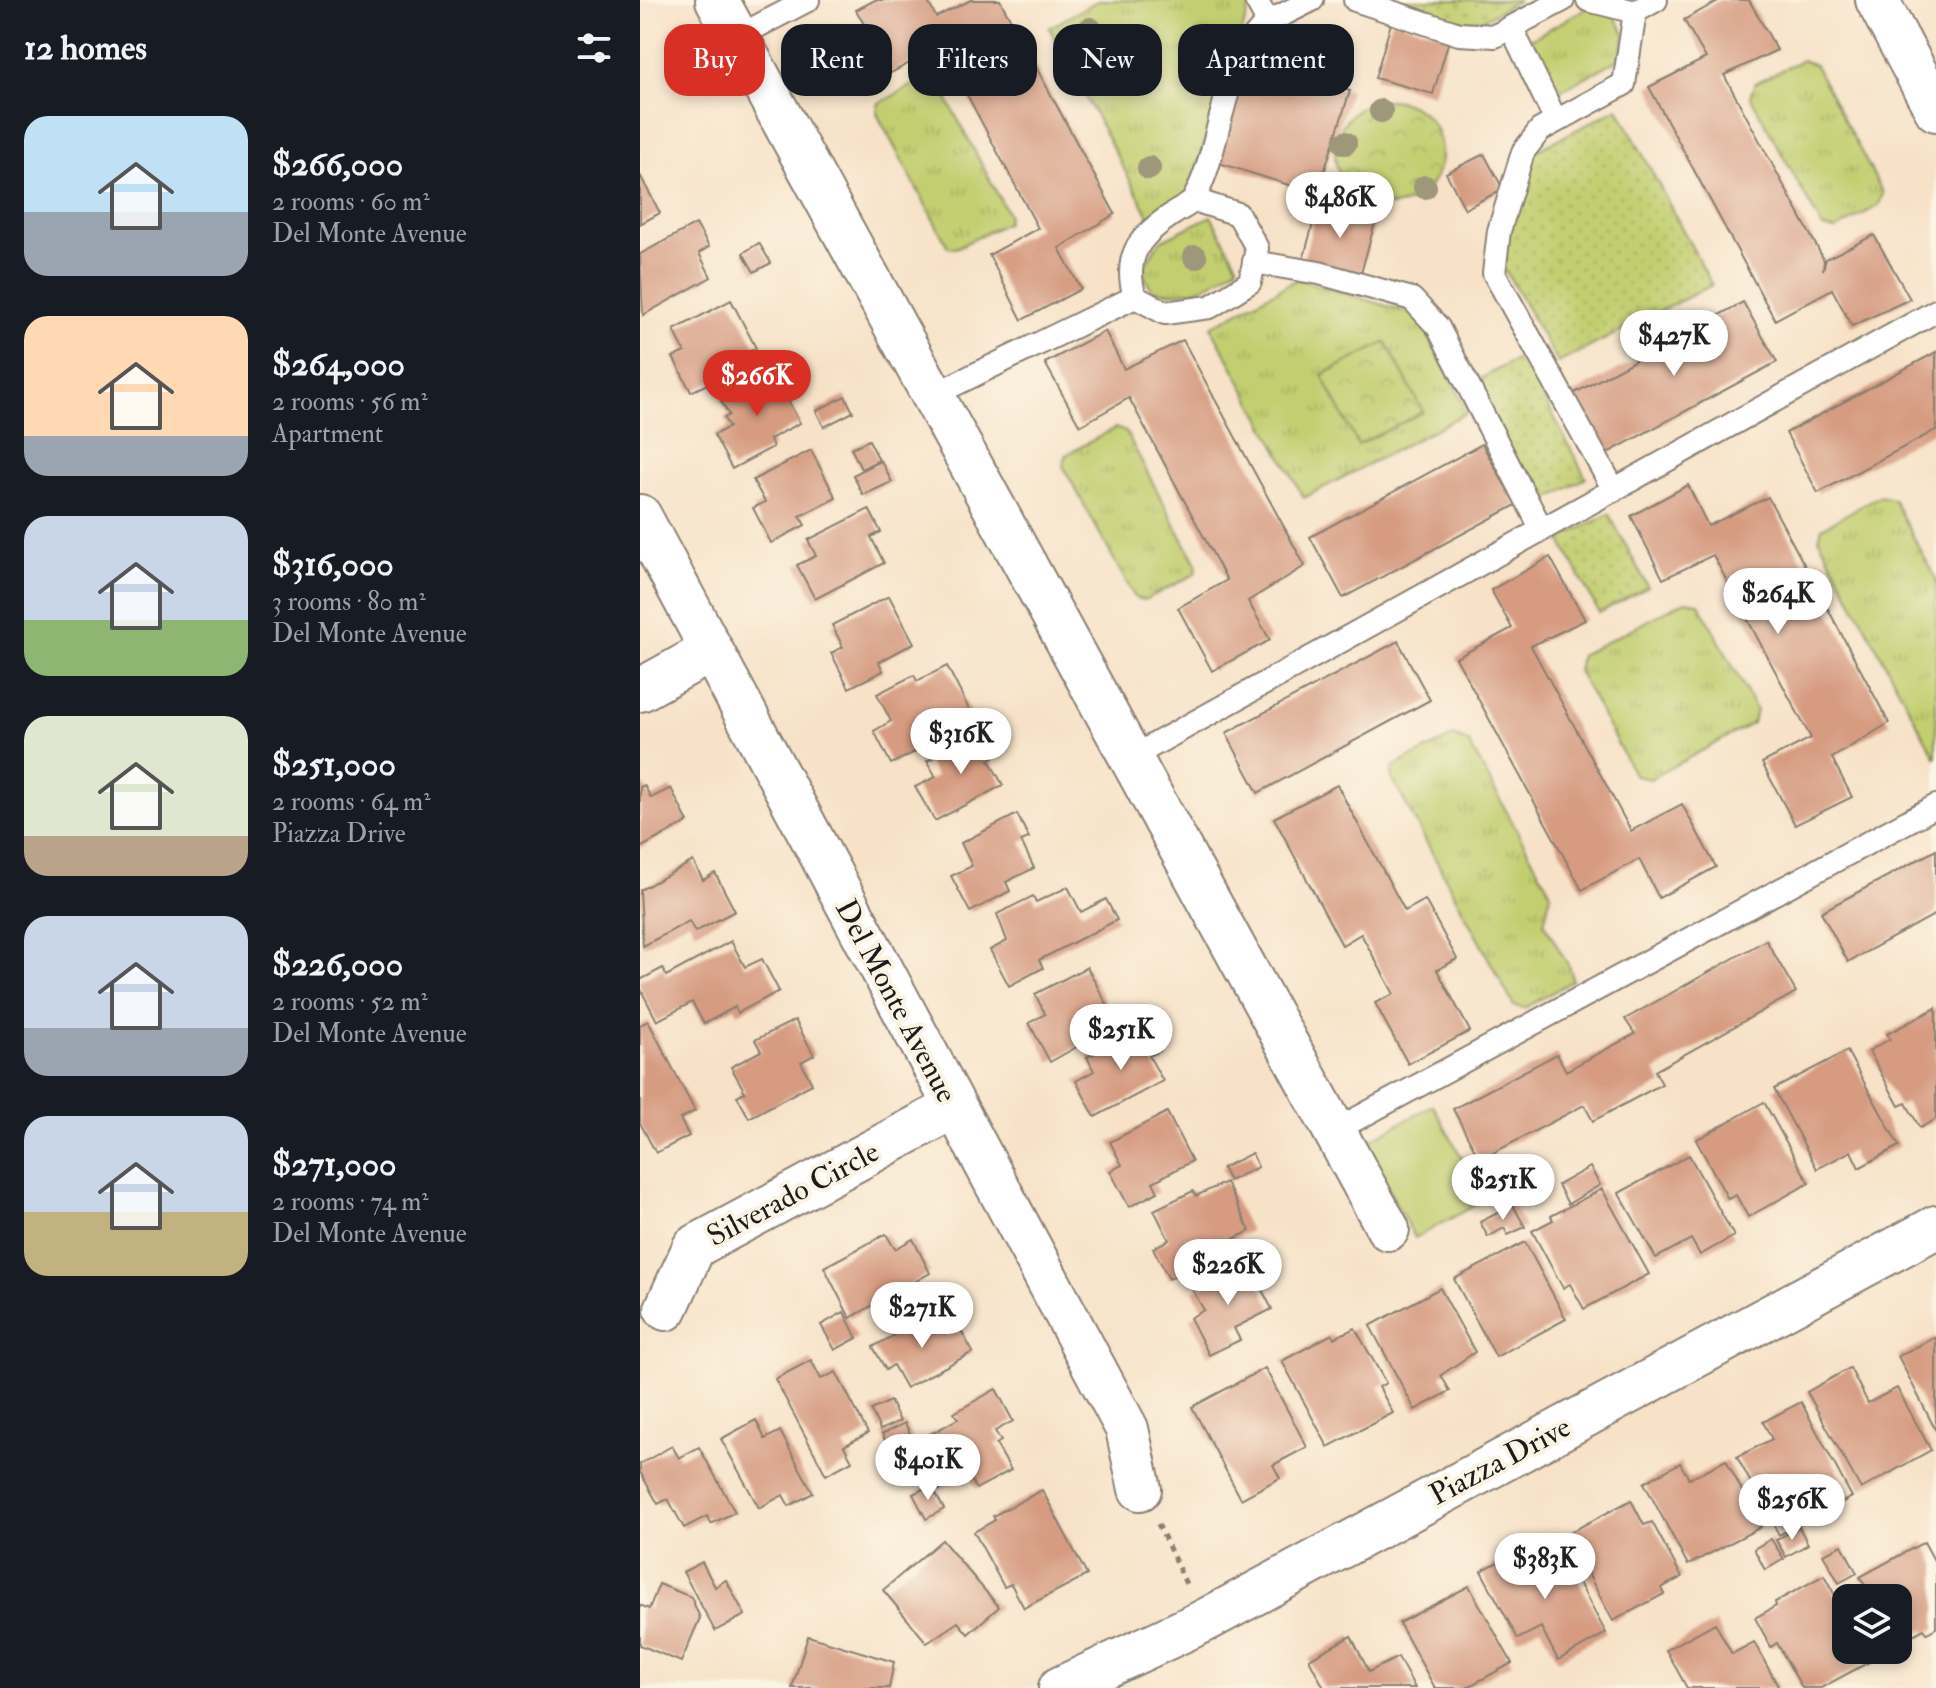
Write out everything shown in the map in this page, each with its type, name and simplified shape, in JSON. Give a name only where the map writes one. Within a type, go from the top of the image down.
[{"type":"street","points":[[717,0],[730,24]]},
{"type":"street","points":[[1877,0],[1936,110]]},
{"type":"street","points":[[765,88],[1388,1229]]},
{"type":"street","name":"Del Monte Avenue","points":[[640,516],[953,1108],[1127,1429],[1140,1489]]},
{"type":"street","points":[[640,690],[711,651]]},
{"type":"street","name":"Silverado Circle","points":[[666,1309],[694,1247],[953,1108]]},
{"type":"street","name":"Piazza Drive","points":[[1060,1688],[1204,1621],[1936,1227]]},
{"type":"lane","points":[[762,24],[808,0]]},
{"type":"lane","points":[[1256,0],[1268,22]]},
{"type":"lane","points":[[1194,200],[1238,214],[1257,248],[1250,282],[1210,307],[1165,313],[1135,297],[1129,276],[1137,244],[1161,222],[1194,200],[1243,49],[1268,22],[1312,0]]},
{"type":"lane","points":[[1355,0],[1459,34],[1495,36],[1563,0]]},
{"type":"lane","points":[[1588,0],[1635,12],[1656,0]]},
{"type":"lane","points":[[1614,490],[1494,273],[1499,231],[1523,152],[1540,130],[1624,84],[1635,12]]},
{"type":"lane","points":[[1511,27],[1556,121]]},
{"type":"lane","points":[[1254,262],[1319,273],[1412,299],[1438,327],[1542,530]]},
{"type":"lane","points":[[933,395],[1135,297]]},
{"type":"lane","points":[[1130,758],[1936,311]]},
{"type":"lane","points":[[1334,1131],[1936,806]]},
{"type":"green space","points":[[1099,0],[1247,0],[1250,6],[1244,24],[1178,24],[1178,96],[1220,96],[1186,200],[1149,216],[1085,96],[1162,96],[1162,24],[1056,24]]},
{"type":"green space","points":[[1379,0],[1519,0],[1468,28]]},
{"type":"green space","points":[[1587,8],[1614,15],[1625,34],[1619,59],[1556,93],[1527,41]]},
{"type":"green space","points":[[1802,60],[1815,65],[1883,193],[1879,205],[1835,230],[1823,228],[1750,96],[1755,83]]},
{"type":"green space","points":[[908,87],[908,96],[945,96],[1008,214],[1006,223],[956,248],[948,247],[877,114],[878,104]]},
{"type":"green space","points":[[1388,100],[1408,104],[1425,116],[1437,133],[1441,153],[1437,173],[1425,190],[1408,202],[1388,206],[1368,202],[1351,190],[1339,173],[1335,153],[1339,133],[1351,116],[1368,104]]},
{"type":"green space","points":[[1618,108],[1712,285],[1558,363],[1500,261],[1532,153]]},
{"type":"green space","points":[[1211,216],[1238,266],[1198,289],[1153,291],[1141,271],[1160,241]]},
{"type":"green space","points":[[1297,279],[1417,315],[1468,412],[1304,498],[1211,327]]},
{"type":"green space","points":[[1386,342],[1423,412],[1358,445],[1322,375]]},
{"type":"green space","points":[[1522,356],[1586,478],[1545,501],[1534,499],[1473,383]]},
{"type":"green space","points":[[1115,428],[1126,432],[1197,566],[1195,574],[1145,600],[1135,598],[1063,466],[1066,455]]},
{"type":"green space","points":[[1879,496],[1893,499],[1936,579],[1936,759],[1819,539],[1822,528]]},
{"type":"green space","points":[[1609,514],[1648,587],[1599,613],[1560,539]]},
{"type":"green space","points":[[1685,601],[1699,603],[1756,710],[1753,723],[1650,779],[1635,776],[1578,671],[1581,655]]},
{"type":"green space","points":[[1454,736],[1469,743],[1551,893],[1544,923],[1571,970],[1572,981],[1525,1008],[1514,1006],[1392,778],[1393,767]]},
{"type":"green space","points":[[1433,1105],[1485,1200],[1415,1238],[1363,1144]]},
{"type":"building","points":[[875,0],[927,0],[936,17],[971,0],[1000,0],[1013,24],[908,24],[908,64],[892,72],[892,24],[864,24],[856,10]]},
{"type":"building","points":[[1720,0],[1749,0],[1777,50],[1724,75],[1824,260],[1823,270],[1826,259],[1874,235],[1910,299],[1852,326],[1832,289],[1775,320],[1649,87],[1706,58],[1684,20]]},
{"type":"building","points":[[1392,20],[1450,37],[1433,94],[1375,78]]},
{"type":"building","points":[[1037,69],[1115,214],[1059,248],[1081,289],[1022,320],[989,255],[1038,228],[968,96],[1037,96]]},
{"type":"building","points":[[1233,96],[1348,96],[1317,194],[1213,161]]},
{"type":"building","points":[[1484,154],[1503,189],[1465,209],[1446,173]]},
{"type":"building","points":[[640,175],[660,213],[640,224]]},
{"type":"building","points":[[1319,202],[1376,219],[1360,277],[1303,260]]},
{"type":"building","points":[[696,224],[709,247],[699,253],[711,277],[643,315],[640,254]]},
{"type":"building","points":[[759,243],[771,263],[754,272],[743,253]]},
{"type":"building","points":[[731,300],[756,348],[721,366],[726,375],[691,392],[673,357],[685,352],[674,330]]},
{"type":"building","points":[[1743,302],[1777,362],[1604,455],[1571,395]]},
{"type":"building","points":[[1105,331],[1124,369],[1183,340],[1305,566],[1248,601],[1270,640],[1212,671],[1178,608],[1227,580],[1129,398],[1080,426],[1045,363]]},
{"type":"building","points":[[1936,352],[1936,430],[1818,493],[1786,433]]},
{"type":"building","points":[[787,370],[800,394],[788,400],[800,423],[770,439],[773,447],[732,469],[714,435],[729,427],[724,418],[729,415],[720,399],[755,380],[759,386]]},
{"type":"building","points":[[845,396],[853,412],[824,427],[816,411]]},
{"type":"building","points":[[869,440],[879,460],[861,469],[851,448]]},
{"type":"building","points":[[1482,444],[1516,505],[1343,598],[1310,537]]},
{"type":"building","points":[[811,450],[836,498],[800,516],[805,525],[771,543],[753,508],[765,502],[753,480]]},
{"type":"building","points":[[881,461],[892,482],[863,495],[853,475]]},
{"type":"building","points":[[1688,485],[1708,526],[1768,497],[1889,723],[1832,758],[1852,797],[1795,825],[1762,763],[1811,738],[1713,555],[1663,579],[1631,516]]},
{"type":"building","points":[[869,509],[881,532],[871,537],[884,563],[815,599],[797,565],[816,556],[808,540]]},
{"type":"building","points":[[1550,557],[1585,620],[1531,646],[1631,831],[1682,804],[1716,867],[1659,898],[1639,859],[1582,890],[1456,658],[1512,628],[1491,590]]},
{"type":"building","points":[[889,596],[914,643],[879,662],[883,671],[849,688],[831,653],[843,647],[832,625]]},
{"type":"building","points":[[1398,641],[1430,700],[1258,793],[1226,733]]},
{"type":"building","points":[[947,666],[971,713],[932,733],[935,742],[891,764],[874,731],[891,721],[877,694],[914,675],[917,681]]},
{"type":"building","points":[[987,729],[1000,753],[989,760],[1003,785],[935,821],[915,787],[936,777],[927,761]]},
{"type":"building","points":[[644,785],[651,798],[671,788],[688,822],[640,848],[640,787]]},
{"type":"building","points":[[1337,785],[1405,911],[1425,900],[1457,959],[1437,970],[1470,1031],[1408,1064],[1375,1003],[1394,994],[1361,934],[1342,945],[1274,818]]},
{"type":"building","points":[[1017,814],[1029,838],[1021,841],[1034,868],[1006,882],[1010,891],[970,912],[951,876],[972,866],[961,843]]},
{"type":"building","points":[[1936,850],[1936,914],[1848,962],[1821,912]]},
{"type":"building","points":[[693,861],[703,880],[715,873],[735,911],[695,932],[689,921],[643,946],[640,890]]},
{"type":"building","points":[[1068,887],[1081,912],[1106,899],[1117,920],[1039,960],[1043,968],[1009,986],[990,950],[1007,941],[997,914],[1033,896],[1036,902]]},
{"type":"building","points":[[1766,940],[1796,992],[1655,1071],[1662,1084],[1593,1121],[1584,1105],[1480,1160],[1453,1109],[1557,1054],[1566,1071],[1635,1034],[1625,1019]]},
{"type":"building","points":[[731,941],[745,967],[762,959],[779,991],[738,1013],[735,1007],[704,1024],[692,1002],[657,1021],[640,988],[640,980],[663,968],[666,976]]},
{"type":"building","points":[[1087,967],[1111,1012],[1082,1027],[1089,1040],[1050,1062],[1029,1023],[1045,1014],[1035,994]]},
{"type":"building","points":[[1936,1008],[1936,1119],[1920,1128],[1906,1103],[1899,1106],[1869,1051],[1890,1039],[1887,1034]]},
{"type":"building","points":[[795,1020],[814,1055],[801,1062],[812,1084],[749,1118],[737,1096],[745,1092],[731,1067],[761,1051],[755,1040]]},
{"type":"building","points":[[648,1021],[695,1111],[680,1119],[689,1136],[656,1153],[640,1123],[640,1025]]},
{"type":"building","points":[[1146,1026],[1160,1051],[1149,1056],[1163,1081],[1095,1117],[1076,1081],[1094,1071],[1087,1057]]},
{"type":"building","points":[[1847,1051],[1899,1146],[1859,1168],[1851,1151],[1817,1169],[1774,1089]]},
{"type":"building","points":[[1764,1102],[1809,1183],[1748,1217],[1736,1195],[1728,1199],[1696,1140]]},
{"type":"building","points":[[1167,1112],[1192,1161],[1153,1182],[1158,1192],[1129,1207],[1110,1171],[1122,1165],[1110,1142]]},
{"type":"building","points":[[1252,1153],[1258,1167],[1229,1181],[1222,1168]]},
{"type":"building","points":[[1689,1155],[1734,1236],[1700,1255],[1691,1239],[1656,1258],[1619,1193]]},
{"type":"building","points":[[1590,1167],[1600,1185],[1568,1204],[1558,1185]]},
{"type":"building","points":[[1226,1182],[1250,1231],[1206,1252],[1209,1260],[1169,1279],[1153,1248],[1169,1240],[1154,1210],[1193,1191],[1196,1196]]},
{"type":"building","points":[[1602,1189],[1649,1274],[1584,1309],[1570,1284],[1563,1288],[1532,1231],[1553,1220],[1551,1216]]},
{"type":"building","points":[[1513,1205],[1525,1227],[1508,1235],[1504,1228],[1488,1237],[1480,1222]]},
{"type":"building","points":[[886,1234],[895,1249],[913,1239],[930,1273],[850,1318],[824,1267]]},
{"type":"building","points":[[1525,1242],[1566,1319],[1496,1357],[1454,1279]]},
{"type":"building","points":[[1248,1263],[1272,1309],[1234,1328],[1240,1340],[1209,1355],[1190,1318],[1204,1310],[1193,1291]]},
{"type":"building","points":[[1440,1288],[1475,1352],[1441,1375],[1450,1391],[1415,1410],[1370,1326]]},
{"type":"building","points":[[844,1312],[857,1338],[835,1350],[821,1325]]},
{"type":"building","points":[[934,1313],[946,1334],[959,1327],[973,1352],[906,1388],[893,1365],[886,1370],[873,1347]]},
{"type":"building","points":[[1355,1328],[1386,1383],[1379,1387],[1393,1413],[1328,1447],[1282,1361],[1332,1334],[1334,1338]]},
{"type":"building","points":[[1936,1337],[1936,1431],[1898,1356]]},
{"type":"building","points":[[811,1360],[821,1379],[836,1372],[868,1433],[844,1446],[852,1461],[826,1475],[775,1379]]},
{"type":"building","points":[[1265,1368],[1307,1447],[1273,1465],[1280,1478],[1241,1499],[1192,1407]]},
{"type":"building","points":[[1850,1368],[1868,1403],[1897,1388],[1931,1450],[1861,1489],[1807,1392]]},
{"type":"building","points":[[996,1389],[1013,1421],[995,1431],[1001,1441],[996,1444],[1011,1470],[976,1489],[968,1474],[939,1490],[926,1466],[939,1459],[927,1436],[958,1419],[954,1413]]},
{"type":"building","points":[[890,1401],[900,1421],[880,1430],[871,1410]]},
{"type":"building","points":[[1801,1402],[1852,1497],[1779,1535],[1737,1457],[1772,1439],[1763,1422]]},
{"type":"building","points":[[756,1420],[765,1439],[780,1431],[813,1493],[789,1506],[783,1495],[759,1508],[721,1439]]},
{"type":"building","points":[[905,1423],[917,1448],[894,1459],[882,1434]]},
{"type":"building","points":[[672,1446],[679,1458],[699,1447],[735,1512],[711,1524],[707,1516],[684,1528],[668,1499],[658,1504],[640,1472],[640,1464]]},
{"type":"building","points":[[1726,1460],[1761,1527],[1688,1565],[1644,1483],[1680,1463],[1689,1479]]},
{"type":"building","points":[[931,1485],[944,1509],[926,1519],[913,1494]]},
{"type":"building","points":[[1042,1490],[1087,1575],[1024,1608],[1011,1584],[1004,1587],[974,1532],[995,1520],[993,1516]]},
{"type":"building","points":[[1631,1500],[1644,1525],[1652,1522],[1682,1577],[1661,1588],[1664,1594],[1613,1621],[1567,1534]]},
{"type":"building","points":[[1799,1527],[1808,1544],[1786,1557],[1776,1540]]},
{"type":"building","points":[[1771,1539],[1784,1559],[1765,1570],[1754,1549]]},
{"type":"building","points":[[942,1540],[999,1607],[968,1634],[958,1622],[927,1643],[883,1590]]},
{"type":"building","points":[[1924,1542],[1936,1564],[1936,1628],[1927,1633],[1924,1629],[1912,1635],[1912,1584],[1864,1584],[1860,1577]]},
{"type":"building","points":[[1842,1545],[1857,1573],[1839,1583],[1823,1554]]},
{"type":"building","points":[[1561,1549],[1606,1633],[1558,1660],[1541,1627],[1518,1639],[1481,1571],[1517,1552],[1527,1568]]},
{"type":"building","points":[[702,1562],[715,1587],[726,1580],[745,1615],[715,1631],[683,1572]]},
{"type":"building","points":[[1824,1575],[1832,1590],[1832,1664],[1865,1664],[1821,1688],[1802,1688],[1777,1643],[1771,1647],[1755,1618],[1776,1606],[1775,1602]]},
{"type":"building","points":[[659,1584],[691,1597],[700,1618],[681,1662],[640,1645],[640,1605],[649,1609]]},
{"type":"building","points":[[1469,1586],[1512,1663],[1466,1688],[1435,1688],[1399,1623]]},
{"type":"building","points":[[1715,1623],[1732,1654],[1754,1642],[1779,1688],[1687,1688],[1666,1650]]},
{"type":"building","points":[[808,1636],[894,1662],[889,1688],[792,1688]]},
{"type":"building","points":[[1351,1636],[1369,1672],[1398,1657],[1415,1688],[1324,1688],[1309,1659]]}]
